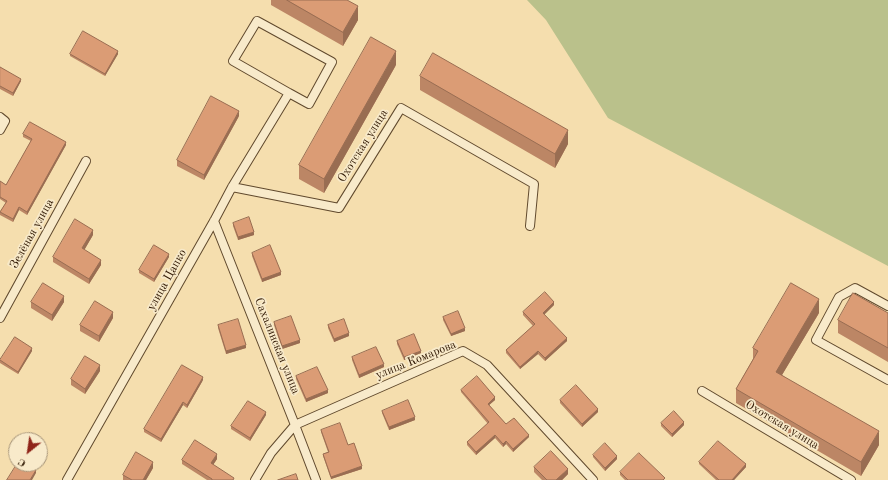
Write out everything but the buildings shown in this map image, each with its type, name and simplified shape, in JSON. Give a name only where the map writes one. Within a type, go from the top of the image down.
[{"type":"lane","points":[[257,21],[332,62],[309,104],[289,93],[233,61],[257,21]]},
{"type":"lane","name":"улица Цапко","points":[[67,480],[214,222],[232,187],[289,93]]},
{"type":"lane","name":"Охотская улица","points":[[232,187],[339,208],[401,108],[534,184],[530,226]]},
{"type":"lane","points":[[0,117],[5,121],[0,130]]},
{"type":"lane","name":"Зелёная улица","points":[[0,318],[86,161]]},
{"type":"lane","name":"Сахалинская улица","points":[[214,222],[316,480]]},
{"type":"lane","points":[[888,306],[855,288],[839,297],[816,340],[888,380]]},
{"type":"lane","name":"улица Комарова","points":[[255,480],[271,453],[295,424],[463,351],[487,365],[593,480]]},
{"type":"lane","name":"Охотская улица","points":[[702,392],[851,480]]},
{"type":"green space","points":[[527,0],[888,0],[888,266],[608,118],[546,20]]}]
